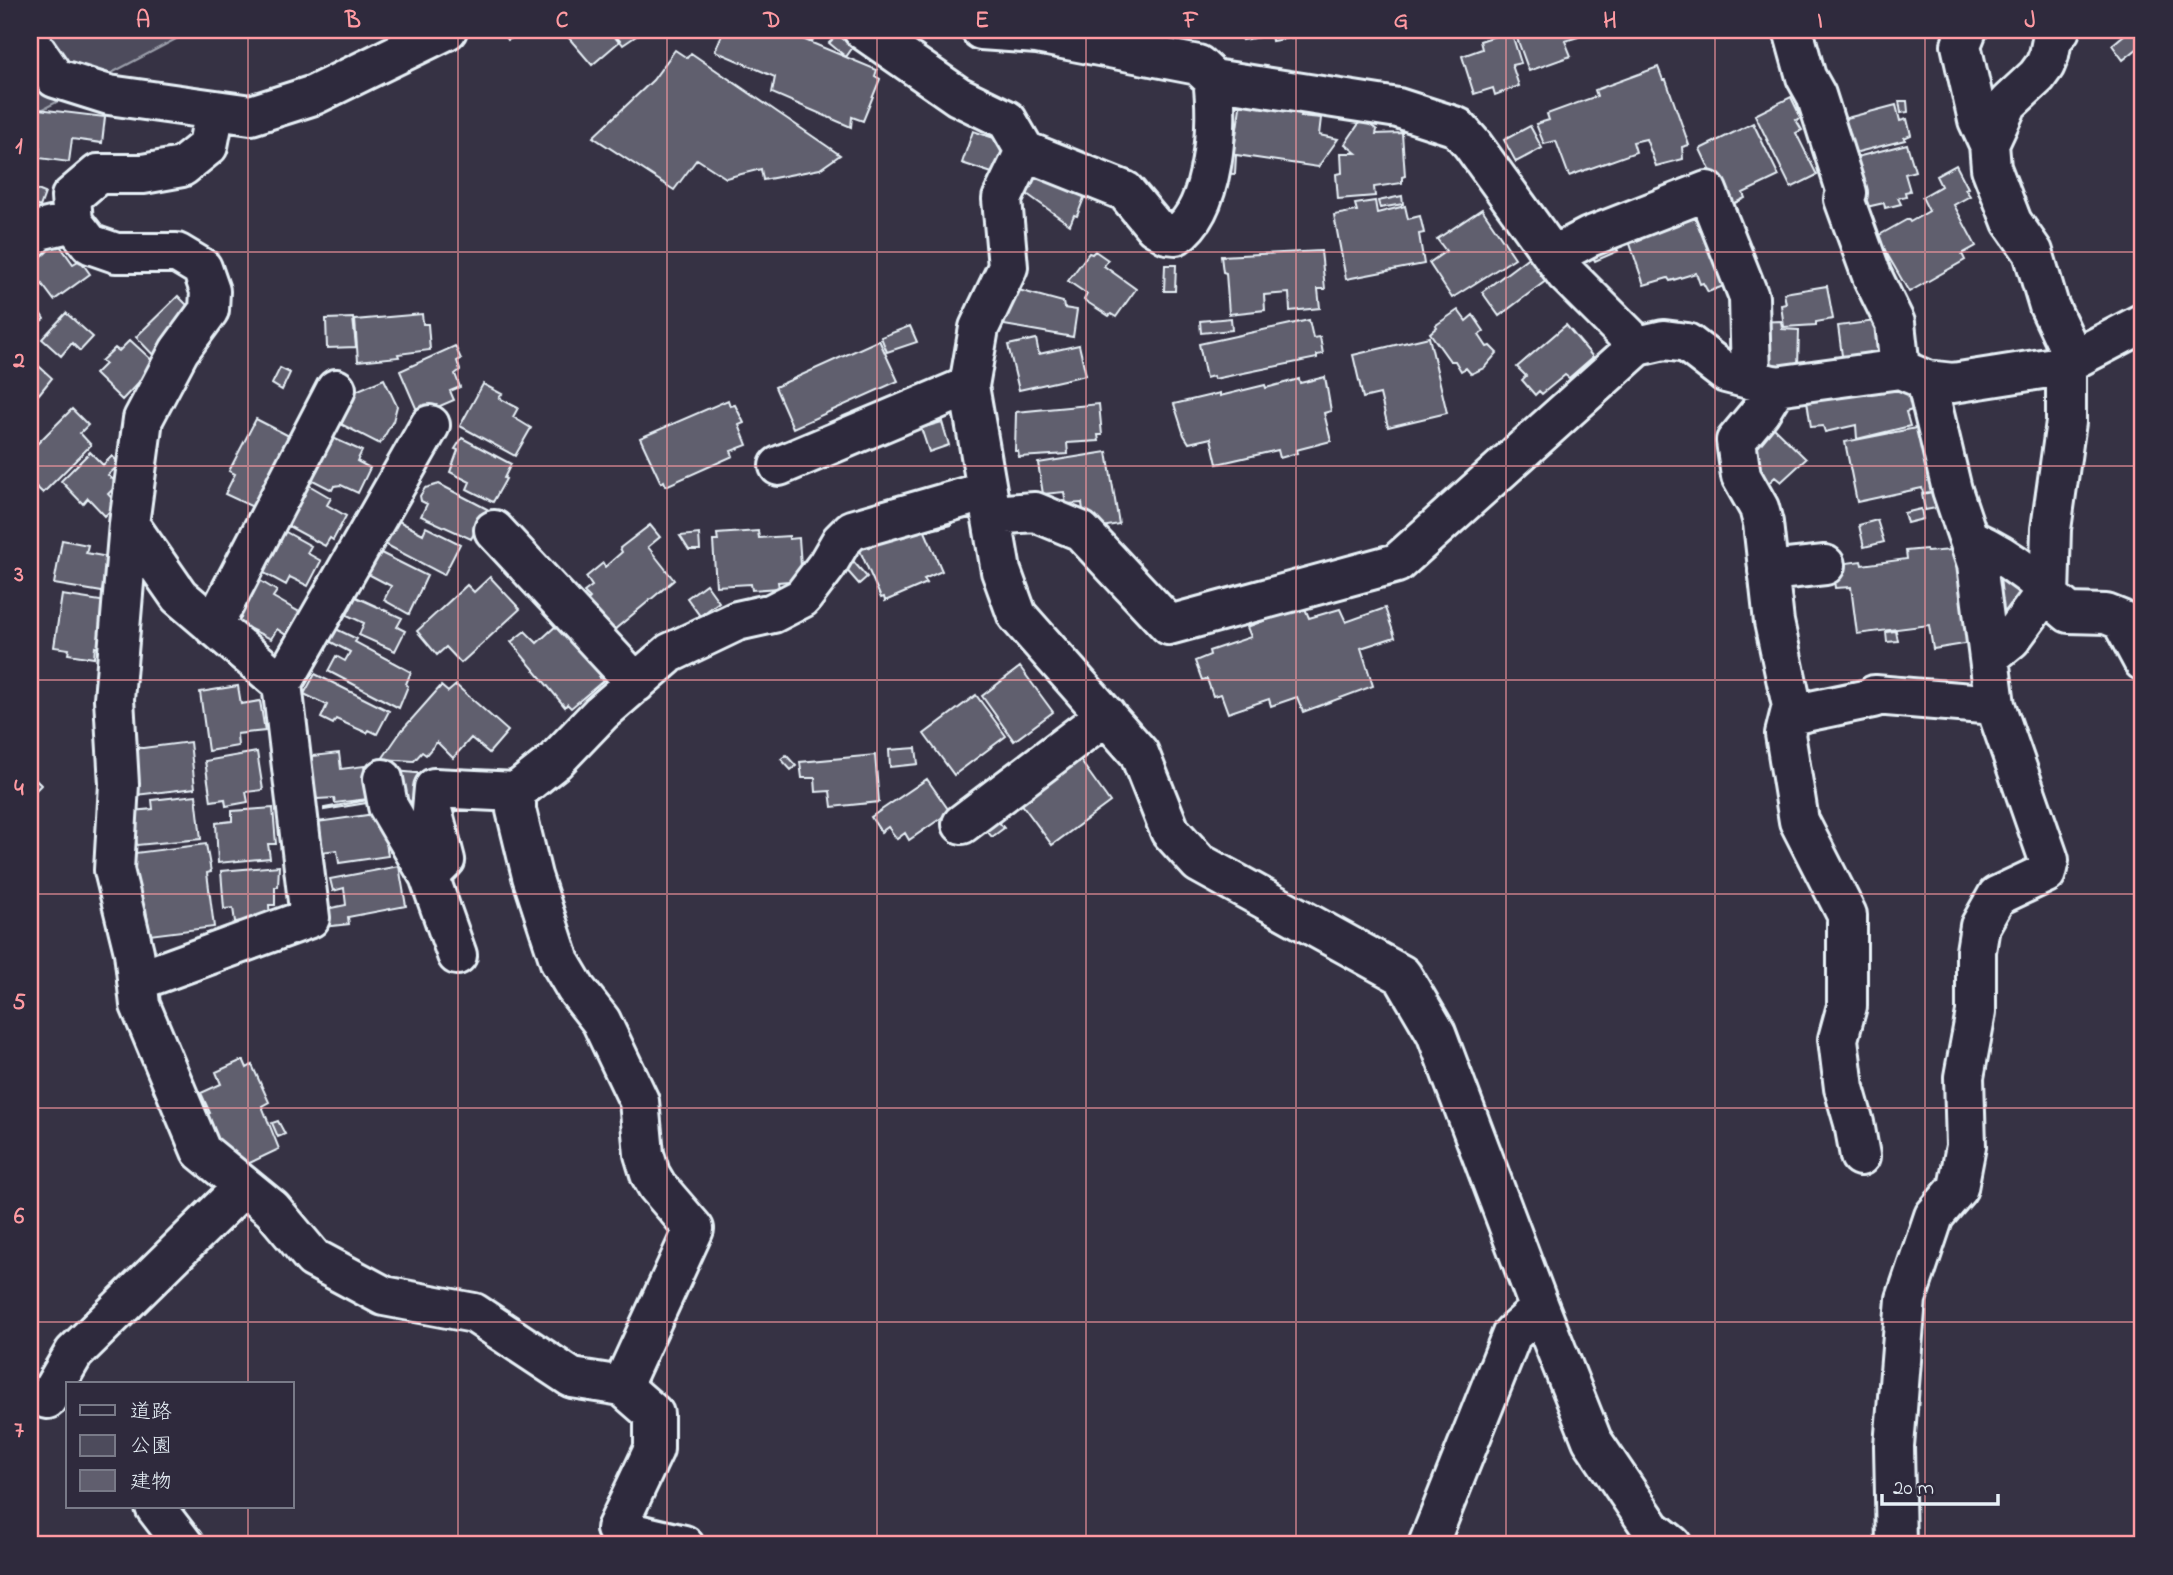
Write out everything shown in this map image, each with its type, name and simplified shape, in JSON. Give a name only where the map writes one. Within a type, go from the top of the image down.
[{"type":"street","points":[[30,42],[55,78],[109,95],[251,115],[314,95],[447,30]]},
{"type":"street","points":[[863,30],[958,96],[1007,120],[1025,151],[1125,191],[1154,226],[1167,234],[1176,235],[1187,228],[1197,213],[1206,190],[1216,100],[1213,79]]},
{"type":"street","points":[[981,30],[1037,34],[1198,65],[1213,79],[1398,108],[1457,127],[1566,274],[1638,346]]},
{"type":"street","points":[[1793,30],[1806,77],[1820,107],[1847,193],[1844,199],[1863,253],[1895,323],[1970,539],[1977,564],[1995,705],[2049,860],[2046,873],[1997,896],[1980,926],[1976,951],[1976,1012],[1964,1077],[1966,1146],[1958,1188],[1934,1216],[1906,1299],[1894,1446],[1896,1545]]},
{"type":"street","points":[[1967,30],[1961,45],[1978,120],[1989,144],[1991,168],[2012,222],[2034,252],[2068,362],[2066,422],[2052,517],[2048,593],[2038,602],[2011,639],[1989,656]]},
{"type":"street","points":[[1989,144],[2008,103],[2045,65],[2052,40],[2060,30]]},
{"type":"street","points":[[215,110],[208,146],[182,167],[143,174],[98,174],[71,197],[73,222],[90,243],[116,253],[177,253],[202,268],[210,290],[209,310],[179,351],[143,419],[130,524],[114,699],[119,784],[114,870],[134,952],[139,1005],[201,1151],[272,1209],[313,1258],[384,1296],[474,1313],[572,1378],[622,1386],[654,1414],[654,1449],[616,1529],[684,1545]]},
{"type":"street","points":[[1025,151],[1002,199],[1008,267],[979,328],[969,386],[1001,571],[1017,615],[1139,752],[1170,831],[1199,863],[1402,975],[1436,1033],[1592,1440],[1653,1529],[1672,1545]]},
{"type":"street","points":[[1553,256],[1589,237],[1707,191],[1749,297],[1764,383],[1760,412],[1736,440],[1741,476],[1759,508],[1763,523],[1774,622],[1792,706],[1785,734],[1799,821],[1847,915],[1847,1006],[1838,1038],[1844,1088],[1860,1156]]},
{"type":"street","points":[[30,239],[39,230],[73,222]]},
{"type":"street","points":[[457,955],[449,864],[432,810],[434,788],[516,792],[555,761],[670,653],[737,621],[773,613],[802,598],[841,541],[852,530],[989,503],[1034,512],[1081,531],[1168,625],[1397,563],[1638,346],[1664,340],[1687,343],[1726,373],[1764,383],[1913,374],[1953,383],[2068,362],[2143,323]]},
{"type":"street","points":[[779,466],[969,386]]},
{"type":"street","points":[[213,626],[336,388]]},
{"type":"street","points":[[137,981],[310,918],[282,684],[430,425]]},
{"type":"street","points":[[130,524],[179,596],[282,684]]},
{"type":"street","points":[[494,530],[636,683]]},
{"type":"street","points":[[1970,539],[1993,550],[2028,573],[2068,613],[2106,614],[2120,620],[2143,661]]},
{"type":"street","points":[[1768,571],[1825,565]]},
{"type":"street","points":[[1791,715],[1873,698],[1875,695],[1995,705]]},
{"type":"street","points":[[962,824],[1106,715]]},
{"type":"street","points":[[383,779],[388,806],[449,864]]},
{"type":"street","points":[[516,792],[516,810],[532,876],[560,962],[576,989],[601,1021],[639,1101],[644,1154],[650,1174],[694,1229],[622,1386]]},
{"type":"street","points":[[48,1404],[74,1353],[244,1186]]},
{"type":"street","points":[[1428,1545],[1511,1334],[1540,1309]]},
{"type":"street","points":[[156,1508],[184,1545]]},
{"type":"green space","points":[[30,30],[193,30],[30,116]]},
{"type":"building","points":[[502,30],[529,30],[508,40]]},
{"type":"building","points":[[562,30],[609,30],[619,42],[592,65]]},
{"type":"building","points":[[612,30],[645,30],[623,45]]},
{"type":"building","points":[[724,30],[781,30],[877,70],[875,76],[880,79],[863,121],[852,117],[851,127],[772,93],[775,77],[715,51]]},
{"type":"building","points":[[787,30],[817,30],[812,42]]},
{"type":"building","points":[[829,30],[853,47],[846,57],[829,43],[834,38],[827,32]]},
{"type":"building","points":[[1240,30],[1336,30],[1272,41],[1271,35],[1242,40]]},
{"type":"building","points":[[1514,30],[1576,30],[1578,37],[1565,41],[1571,56],[1529,71]]},
{"type":"building","points":[[2130,30],[2134,30],[2143,44],[2123,60],[2112,45]]},
{"type":"building","points":[[1511,31],[1521,63],[1512,65],[1519,86],[1495,95],[1493,88],[1474,94],[1462,56],[1482,49],[1480,41]]},
{"type":"building","points":[[675,50],[687,58],[691,53],[840,155],[820,169],[763,180],[761,169],[726,178],[697,159],[674,190],[593,137],[653,80]]},
{"type":"building","points":[[1658,67],[1663,80],[1666,80],[1689,145],[1682,147],[1683,159],[1656,166],[1646,139],[1633,142],[1636,152],[1569,176],[1556,141],[1544,144],[1536,124],[1549,120],[1547,114],[1597,96],[1595,90]]},
{"type":"building","points":[[1791,97],[1801,118],[1796,120],[1802,130],[1796,133],[1817,175],[1791,188],[1755,115]]},
{"type":"building","points":[[1241,100],[1303,109],[1301,116],[1321,118],[1319,135],[1338,139],[1318,167],[1236,155],[1235,174],[1215,173],[1216,148],[1234,150]]},
{"type":"building","points":[[1899,101],[1907,101],[1908,112],[1901,113]]},
{"type":"building","points":[[1896,105],[1900,121],[1907,119],[1911,135],[1904,138],[1905,140],[1854,153],[1849,129],[1845,130],[1843,119]]},
{"type":"building","points":[[30,108],[105,117],[102,143],[72,139],[69,162],[39,158],[40,148],[30,147]]},
{"type":"building","points":[[1362,119],[1377,130],[1376,134],[1402,133],[1405,176],[1402,177],[1402,183],[1374,187],[1375,196],[1338,199],[1336,174],[1342,173],[1341,153],[1356,153],[1345,144]]},
{"type":"building","points":[[1753,123],[1779,176],[1743,193],[1745,198],[1721,210],[1705,176],[1711,172],[1700,149]]},
{"type":"building","points":[[1530,126],[1542,148],[1516,162],[1504,140]]},
{"type":"building","points":[[973,131],[1000,140],[999,144],[1004,146],[1000,165],[992,173],[962,163]]},
{"type":"building","points":[[1907,144],[1915,171],[1905,174],[1910,191],[1905,192],[1906,196],[1898,198],[1901,204],[1885,208],[1884,203],[1862,208],[1849,159]]},
{"type":"building","points":[[1956,165],[1970,196],[1954,205],[1976,246],[1962,254],[1965,260],[1909,292],[1883,247],[1881,249],[1874,238],[1929,211],[1922,197],[1941,186],[1936,176]]},
{"type":"building","points":[[1038,170],[1087,190],[1077,216],[1074,215],[1070,225],[1027,194]]},
{"type":"building","points":[[30,187],[45,193],[40,207],[30,203]]},
{"type":"building","points":[[1402,196],[1403,204],[1380,208],[1378,201]]},
{"type":"building","points":[[1375,201],[1377,213],[1405,206],[1408,219],[1420,216],[1424,233],[1419,234],[1424,264],[1346,279],[1334,215],[1357,211],[1355,204]]},
{"type":"building","points":[[1706,203],[1734,282],[1708,292],[1703,283],[1700,284],[1696,273],[1644,285],[1626,232]]},
{"type":"building","points":[[1482,209],[1515,258],[1452,298],[1429,263],[1446,251],[1437,239]]},
{"type":"building","points":[[1611,235],[1618,251],[1595,261],[1587,245]]},
{"type":"building","points":[[56,240],[73,264],[80,260],[90,274],[54,300],[30,268],[40,261],[36,254]]},
{"type":"building","points":[[1095,251],[1108,260],[1104,266],[1136,289],[1116,317],[1111,314],[1109,316],[1084,300],[1087,294],[1068,281],[1089,253]]},
{"type":"building","points":[[1321,251],[1325,289],[1318,289],[1320,308],[1290,311],[1289,293],[1264,295],[1265,310],[1229,314],[1226,273],[1223,272],[1221,256]]},
{"type":"building","points":[[1534,253],[1551,277],[1499,316],[1482,292]]},
{"type":"building","points":[[1165,265],[1176,265],[1175,291],[1164,291]]},
{"type":"building","points":[[1827,286],[1833,319],[1816,322],[1816,325],[1784,327],[1781,305],[1786,304],[1784,293]]},
{"type":"building","points":[[1011,288],[1063,302],[1064,308],[1077,310],[1073,337],[1004,325]]},
{"type":"building","points":[[178,296],[193,311],[157,359],[136,337]]},
{"type":"building","points":[[30,297],[44,319],[30,328]]},
{"type":"building","points":[[1458,310],[1466,321],[1473,315],[1484,331],[1479,335],[1487,347],[1490,346],[1497,353],[1484,368],[1471,374],[1466,368],[1461,371],[1455,361],[1450,361],[1430,333],[1436,325]]},
{"type":"building","points":[[66,313],[93,337],[80,351],[72,343],[61,356],[42,339]]},
{"type":"building","points":[[422,314],[423,324],[428,324],[430,350],[398,354],[399,357],[358,361],[355,320]]},
{"type":"building","points":[[353,318],[356,347],[327,348],[326,319]]},
{"type":"building","points":[[1231,318],[1232,330],[1201,333],[1200,321]]},
{"type":"building","points":[[1309,320],[1313,338],[1320,337],[1323,354],[1317,355],[1317,358],[1214,379],[1213,376],[1206,378],[1199,344]]},
{"type":"building","points":[[1781,321],[1782,329],[1799,330],[1798,367],[1762,367],[1756,322]]},
{"type":"building","points":[[1875,321],[1877,333],[1881,332],[1880,357],[1843,363],[1838,326]]},
{"type":"building","points":[[1566,325],[1593,357],[1569,378],[1565,375],[1542,394],[1539,391],[1535,395],[1522,380],[1526,376],[1517,367]]},
{"type":"building","points":[[910,326],[917,342],[887,352],[881,337]]},
{"type":"building","points":[[1429,337],[1447,413],[1388,427],[1380,394],[1363,398],[1353,355]]},
{"type":"building","points":[[1036,339],[1039,354],[1079,345],[1086,375],[1019,390],[1008,345]]},
{"type":"building","points":[[130,340],[156,364],[122,400],[95,374],[105,364],[101,361],[115,348],[119,351]]},
{"type":"building","points":[[879,340],[898,381],[793,428],[775,387]]},
{"type":"building","points":[[455,346],[461,359],[457,361],[460,370],[455,374],[460,387],[450,391],[454,400],[419,415],[400,371]]},
{"type":"building","points":[[30,358],[52,378],[39,394],[30,387]]},
{"type":"building","points":[[280,368],[290,373],[282,390],[272,384]]},
{"type":"building","points":[[1325,377],[1331,411],[1324,413],[1331,441],[1296,450],[1297,453],[1280,458],[1278,450],[1217,464],[1211,438],[1189,443],[1174,404],[1220,393],[1220,396],[1265,385],[1266,388],[1299,379],[1300,383]]},
{"type":"building","points":[[384,379],[397,406],[393,421],[380,444],[331,419],[344,396]]},
{"type":"building","points":[[1901,382],[1912,389],[1918,408],[1906,412],[1910,426],[1857,439],[1856,425],[1825,432],[1823,426],[1811,427],[1807,401]]},
{"type":"building","points":[[483,384],[502,394],[499,398],[518,408],[513,417],[531,428],[515,456],[460,426]]},
{"type":"building","points":[[728,400],[730,406],[735,405],[744,423],[739,425],[747,445],[731,451],[733,456],[666,486],[664,481],[661,483],[640,438]]},
{"type":"building","points":[[1099,404],[1102,435],[1098,435],[1099,441],[1067,443],[1068,454],[1019,457],[1018,451],[1015,451],[1016,412]]},
{"type":"building","points":[[72,409],[88,425],[80,433],[91,445],[43,493],[30,481],[30,451]]},
{"type":"building","points":[[256,419],[291,437],[255,508],[225,494],[235,474],[229,471]]},
{"type":"building","points":[[942,422],[949,445],[929,452],[921,428]]},
{"type":"building","points":[[1931,425],[1945,490],[1923,493],[1922,488],[1857,502],[1845,442]]},
{"type":"building","points":[[1772,426],[1806,459],[1781,482],[1775,477],[1760,491],[1749,449]]},
{"type":"building","points":[[324,434],[362,451],[357,461],[370,468],[358,493],[341,485],[334,486],[332,490],[303,475]]},
{"type":"building","points":[[462,438],[511,464],[493,502],[467,489],[470,482],[450,472],[458,450],[455,449]]},
{"type":"building","points":[[90,452],[103,465],[112,456],[120,464],[108,475],[118,484],[108,494],[117,504],[105,516],[88,498],[83,504],[61,481]]},
{"type":"building","points":[[1107,452],[1119,524],[1091,529],[1085,525],[1082,503],[1066,504],[1064,492],[1043,494],[1038,463]]},
{"type":"building","points":[[300,480],[331,498],[327,505],[346,516],[333,540],[330,538],[325,546],[279,521]]},
{"type":"building","points":[[439,484],[487,509],[471,539],[421,516],[427,504],[421,501],[420,496],[425,488]]},
{"type":"building","points":[[1944,490],[1947,506],[1925,510],[1922,494]]},
{"type":"building","points":[[1921,509],[1923,519],[1907,523],[1904,513]]},
{"type":"building","points":[[949,512],[952,525],[927,531],[924,519]]},
{"type":"building","points":[[395,519],[423,534],[426,527],[460,544],[444,575],[383,543]]},
{"type":"building","points":[[1877,520],[1884,542],[1864,547],[1859,525]]},
{"type":"building","points":[[921,522],[942,571],[924,579],[927,583],[885,601],[884,597],[881,598],[857,544]]},
{"type":"building","points":[[650,525],[660,537],[648,547],[674,580],[608,635],[583,605],[590,598],[584,592],[592,586],[586,577],[603,563],[605,567],[622,552],[620,548]]},
{"type":"building","points":[[275,526],[311,546],[307,553],[321,561],[308,586],[290,577],[286,585],[253,567]]},
{"type":"building","points":[[758,531],[759,538],[799,538],[802,580],[778,582],[779,588],[752,590],[751,584],[716,586],[713,541],[718,541],[717,534]]},
{"type":"building","points":[[699,534],[700,550],[689,550],[680,536]]},
{"type":"building","points":[[62,540],[88,545],[86,553],[108,557],[102,592],[54,584]]},
{"type":"building","points":[[1926,549],[1927,552],[1964,549],[1977,642],[1933,649],[1929,625],[1857,634],[1851,587],[1835,588],[1832,565],[1861,561],[1862,565],[1907,559],[1906,551]]},
{"type":"building","points":[[379,552],[427,576],[409,614],[384,600],[391,586],[368,574]]},
{"type":"building","points":[[1992,558],[2036,593],[2002,630]]},
{"type":"building","points":[[853,561],[867,577],[859,584],[845,568]]},
{"type":"building","points":[[254,577],[277,591],[273,597],[301,613],[290,633],[286,635],[277,629],[271,639],[236,622]]},
{"type":"building","points":[[490,577],[520,609],[461,663],[446,647],[437,655],[417,631],[467,585],[474,592]]},
{"type":"building","points":[[706,584],[719,602],[700,616],[687,598]]},
{"type":"building","points":[[62,595],[107,602],[100,648],[95,647],[94,658],[68,654],[69,649],[54,647]]},
{"type":"building","points":[[356,597],[402,618],[397,627],[405,631],[395,651],[359,635],[364,623],[347,615]]},
{"type":"building","points":[[1304,606],[1309,618],[1340,609],[1346,622],[1385,608],[1395,637],[1361,648],[1373,686],[1303,712],[1297,697],[1271,706],[1269,699],[1228,713],[1221,694],[1213,696],[1207,679],[1202,680],[1195,661],[1210,655],[1209,651],[1251,637],[1247,627]]},
{"type":"building","points":[[557,625],[602,674],[599,677],[603,681],[571,708],[567,704],[565,707],[511,642],[525,631],[537,643]]},
{"type":"building","points":[[336,629],[411,672],[399,708],[328,671],[336,656],[345,661],[350,652],[329,641]]},
{"type":"building","points":[[1896,631],[1898,641],[1887,642],[1886,632]]},
{"type":"building","points":[[1020,667],[1053,712],[1014,741],[982,696]]},
{"type":"building","points":[[315,674],[389,711],[377,734],[369,730],[367,733],[336,719],[333,724],[321,718],[327,705],[304,694]]},
{"type":"building","points":[[456,685],[508,731],[489,753],[471,738],[453,758],[437,742],[426,755],[422,752],[414,761],[382,759],[402,730],[441,686],[448,692]]},
{"type":"building","points":[[238,686],[241,704],[260,701],[265,731],[237,734],[238,746],[208,751],[200,692]]},
{"type":"building","points":[[976,695],[1006,736],[954,775],[924,734]]},
{"type":"building","points":[[190,742],[195,788],[136,795],[123,747],[143,748]]},
{"type":"building","points":[[916,748],[918,764],[890,767],[889,750]]},
{"type":"building","points":[[257,752],[263,790],[246,792],[248,802],[226,806],[225,799],[211,801],[205,761]]},
{"type":"building","points":[[339,753],[341,769],[364,766],[368,799],[335,803],[334,798],[317,799],[312,796],[307,761],[313,760],[313,756]]},
{"type":"building","points":[[786,755],[796,766],[791,770],[781,759]]},
{"type":"building","points":[[875,755],[879,802],[832,807],[830,791],[816,792],[815,778],[802,778],[800,762]]},
{"type":"building","points":[[1080,760],[1110,802],[1052,845],[1021,803]]},
{"type":"building","points":[[395,771],[426,774],[422,803],[393,799]]},
{"type":"building","points":[[30,774],[41,785],[30,796]]},
{"type":"building","points":[[927,779],[950,812],[909,840],[905,833],[897,839],[888,827],[881,832],[871,817]]},
{"type":"building","points":[[196,795],[201,839],[137,845],[132,811],[153,809],[152,800]]},
{"type":"building","points":[[373,799],[372,802],[324,810],[324,808]]},
{"type":"building","points":[[273,808],[276,844],[268,844],[270,858],[218,863],[216,823],[232,821],[232,811]]},
{"type":"building","points":[[382,813],[388,856],[339,863],[337,850],[321,852],[317,822]]},
{"type":"building","points":[[997,820],[1004,828],[992,837],[985,829]]},
{"type":"building","points":[[206,844],[211,872],[207,873],[214,927],[150,935],[146,909],[133,912],[127,854]]},
{"type":"building","points":[[279,866],[275,905],[269,905],[270,919],[235,922],[233,908],[224,909],[221,871]]},
{"type":"building","points":[[399,866],[406,906],[348,917],[349,924],[323,927],[321,910],[346,905],[344,888],[333,891],[330,879]]},
{"type":"building","points":[[244,1061],[247,1068],[252,1065],[269,1102],[262,1106],[279,1149],[237,1169],[226,1160],[205,1115],[210,1113],[201,1093],[221,1084],[216,1072]]},
{"type":"building","points":[[278,1121],[285,1134],[278,1137],[272,1123]]}]
